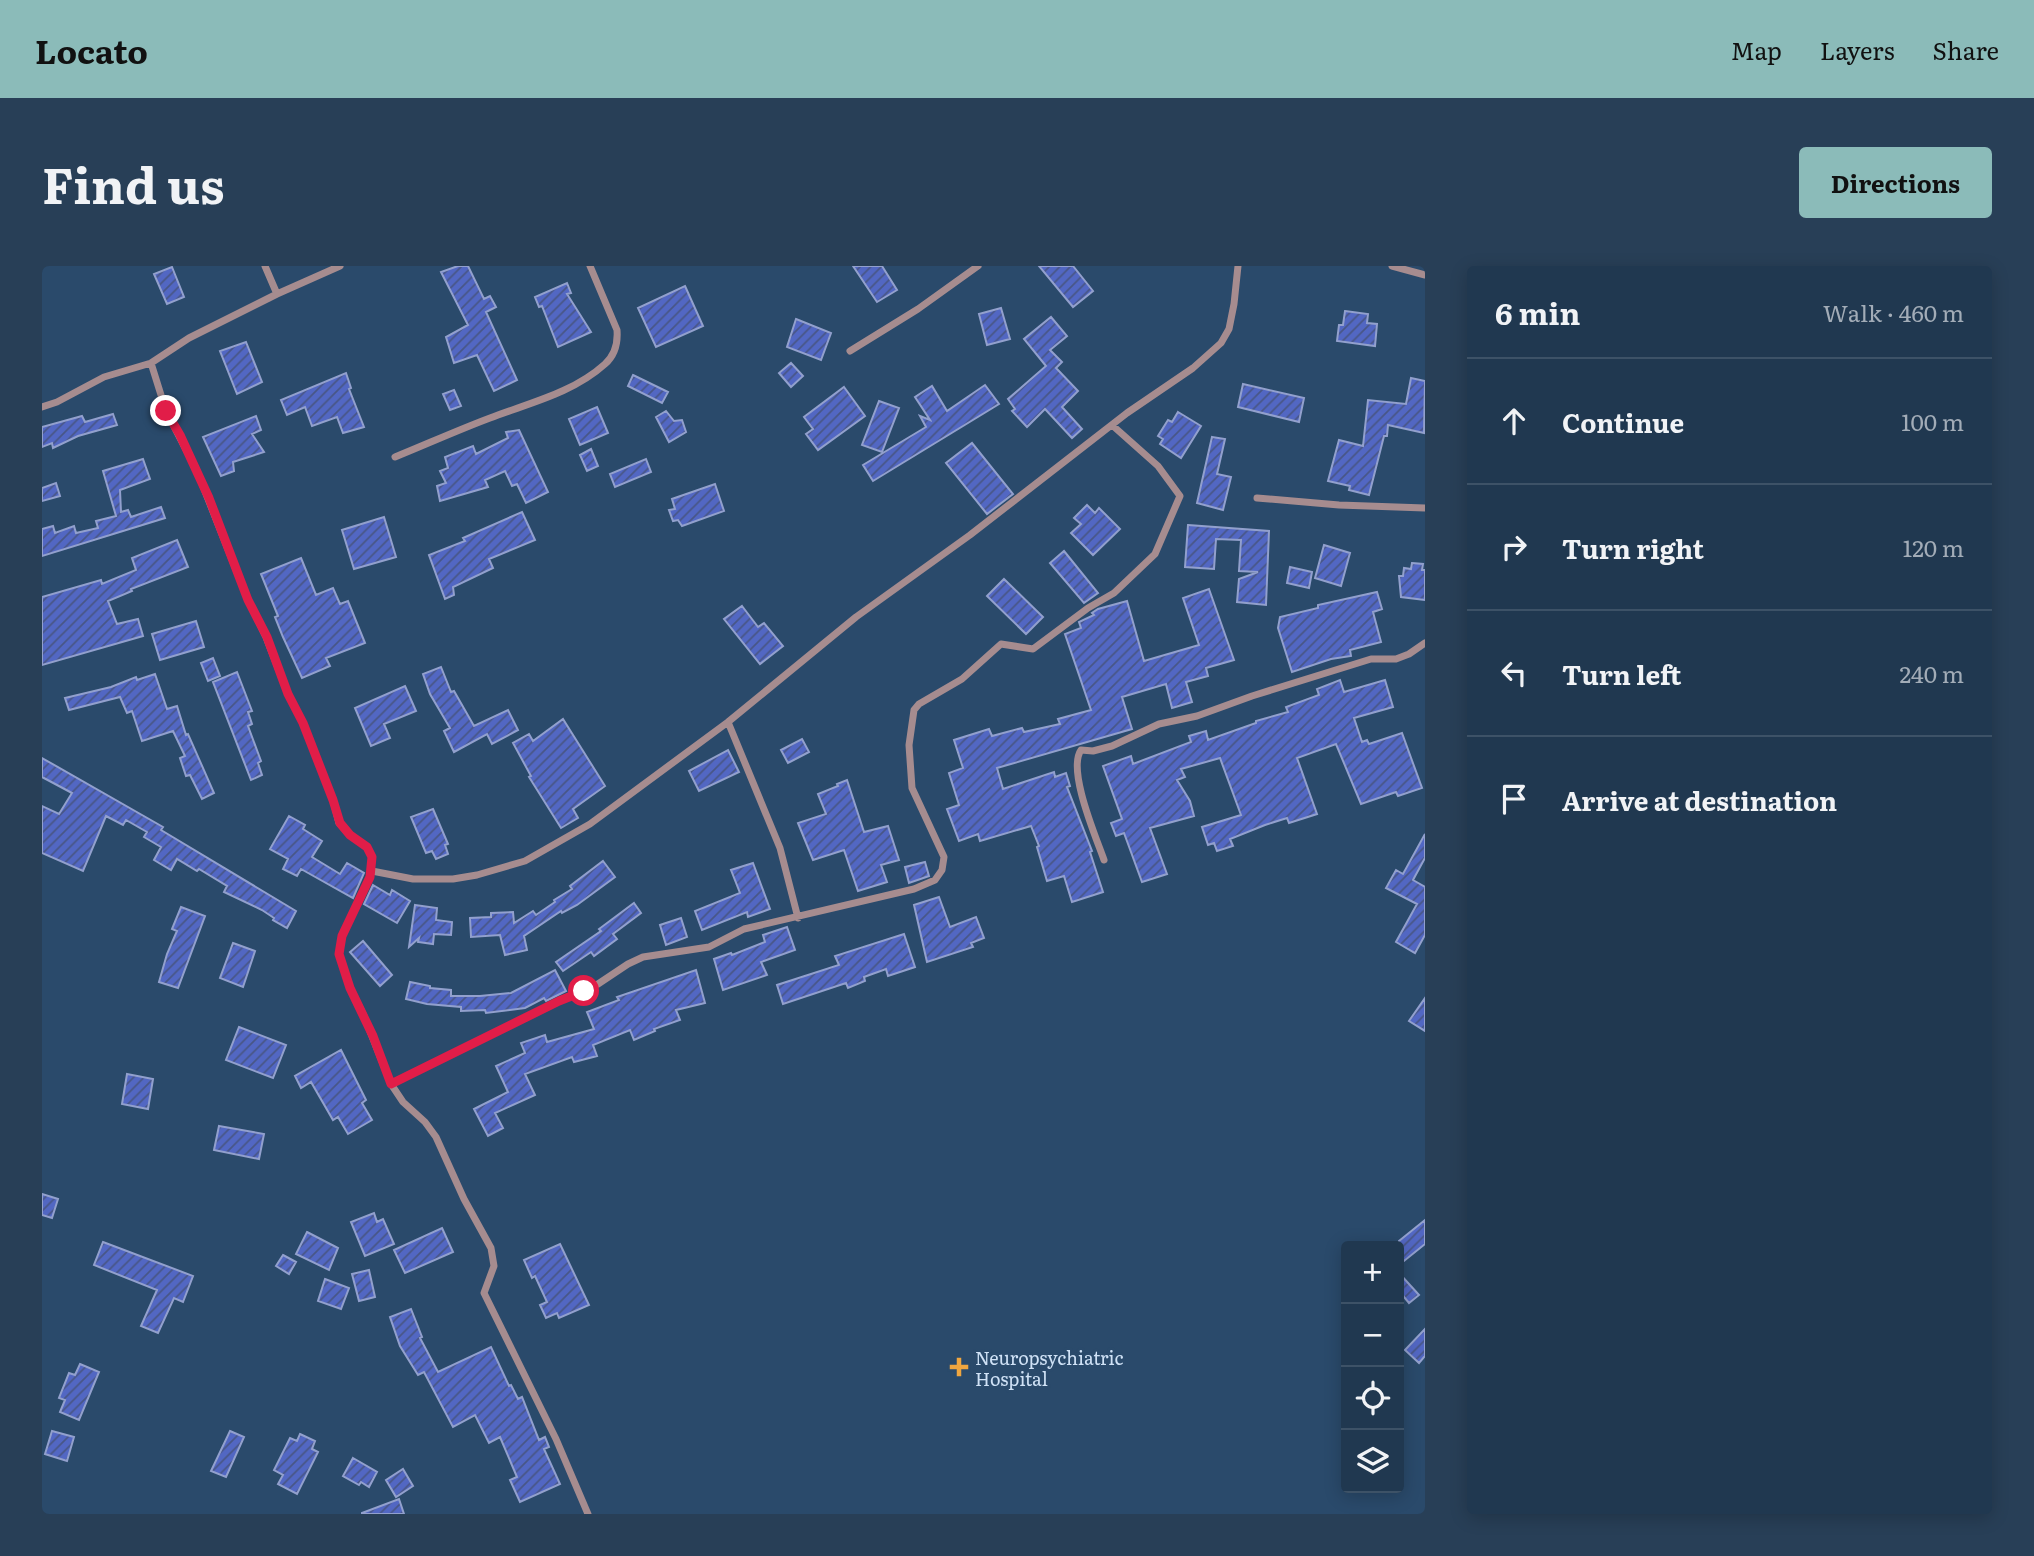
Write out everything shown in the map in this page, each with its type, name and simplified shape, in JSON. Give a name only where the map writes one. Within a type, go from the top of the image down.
[{"type":"street","points":[[265,266],[277,294]]},
{"type":"street","points":[[42,407],[104,377],[151,363],[189,338],[340,266]]},
{"type":"street","points":[[395,457],[486,419],[573,388],[606,364],[614,354],[617,330],[590,266]]},
{"type":"street","points":[[850,351],[918,309],[978,266]]},
{"type":"street","points":[[372,871],[413,879],[453,879],[477,875],[525,861],[590,824],[728,722],[856,617],[970,535],[1112,425],[1193,368],[1221,343],[1228,330],[1238,266]]},
{"type":"street","points":[[1392,266],[1425,275]]},
{"type":"street","points":[[151,363],[166,411],[197,471],[248,600],[267,637],[288,694],[303,723],[340,823],[350,835],[367,847],[372,857],[372,871],[342,936],[339,954],[350,988],[373,1036],[391,1084],[403,1102],[425,1122],[436,1137],[464,1199],[491,1248],[494,1266],[484,1293],[556,1439],[588,1514]]},
{"type":"street","points":[[391,1084],[598,984],[643,957],[709,947],[744,929],[914,889],[935,880],[942,870],[944,857],[912,788],[909,774],[909,745],[914,710],[919,704],[962,679],[1001,644],[1033,649],[1079,614],[1114,593],[1155,554],[1180,496],[1158,466],[1112,425]]},
{"type":"street","points":[[1257,498],[1339,505],[1425,508]]},
{"type":"street","points":[[1104,860],[1077,773],[1077,756],[1081,750],[1093,751],[1112,746],[1158,724],[1197,716],[1371,659],[1396,659],[1425,643]]},
{"type":"street","points":[[728,722],[780,848],[798,918]]},
{"type":"building","points":[[458,266],[468,266],[484,299],[490,296],[496,307],[486,312],[517,380],[494,391],[477,355],[454,363],[446,337],[468,325],[441,272]]},
{"type":"building","points":[[853,266],[882,266],[897,290],[877,302]]},
{"type":"building","points":[[1039,266],[1073,266],[1093,291],[1073,307]]},
{"type":"building","points":[[172,267],[184,297],[167,304],[154,274]]},
{"type":"building","points":[[567,283],[571,293],[567,294],[591,332],[558,347],[542,306],[539,307],[535,297]]},
{"type":"building","points":[[685,286],[703,326],[656,347],[638,308]]},
{"type":"building","points":[[1001,308],[1010,339],[987,345],[979,314]]},
{"type":"building","points":[[1345,311],[1368,314],[1367,323],[1377,324],[1375,346],[1337,341],[1339,325],[1343,325]]},
{"type":"building","points":[[1051,317],[1067,336],[1050,350],[1062,362],[1056,368],[1078,391],[1062,407],[1082,429],[1072,438],[1045,409],[1027,427],[1012,411],[1015,409],[1008,399],[1046,366],[1024,339]]},
{"type":"building","points":[[796,319],[831,333],[821,360],[787,347]]},
{"type":"building","points":[[246,342],[262,382],[237,394],[220,351]]},
{"type":"building","points":[[791,363],[803,376],[791,387],[779,373]]},
{"type":"building","points":[[346,373],[351,388],[349,389],[364,427],[343,433],[337,417],[312,426],[305,407],[287,415],[281,400]]},
{"type":"building","points":[[633,375],[668,392],[662,403],[628,386]]},
{"type":"building","points":[[1411,378],[1425,381],[1424,433],[1388,425],[1369,495],[1349,490],[1350,486],[1328,481],[1339,440],[1363,446],[1368,400],[1406,404]]},
{"type":"building","points":[[1243,384],[1304,398],[1299,422],[1238,407]]},
{"type":"building","points":[[985,385],[999,404],[873,481],[863,465],[926,427],[920,416],[930,420],[915,397],[932,386],[947,411]]},
{"type":"building","points":[[844,387],[865,416],[818,450],[806,434],[813,429],[804,417]]},
{"type":"building","points":[[454,390],[461,406],[450,410],[443,394]]},
{"type":"building","points":[[879,401],[899,408],[882,452],[862,445]]},
{"type":"building","points":[[597,407],[608,433],[580,445],[569,419]]},
{"type":"building","points":[[666,411],[674,421],[682,420],[686,432],[669,442],[656,417]]},
{"type":"building","points":[[1178,412],[1201,426],[1181,458],[1160,444],[1163,439],[1158,436],[1168,420],[1172,422]]},
{"type":"building","points":[[113,414],[117,425],[78,436],[53,448],[52,443],[42,447],[42,427],[82,416],[85,422]]},
{"type":"building","points":[[256,416],[261,430],[252,434],[264,452],[233,462],[234,471],[221,476],[203,437]]},
{"type":"building","points":[[519,430],[548,492],[526,503],[517,484],[512,486],[505,471],[485,480],[488,487],[440,501],[437,486],[446,483],[440,471],[448,468],[445,457],[473,446],[476,454],[508,438],[506,432]]},
{"type":"building","points":[[1212,437],[1225,439],[1217,474],[1231,477],[1223,510],[1197,503]]},
{"type":"building","points":[[972,443],[1013,494],[987,514],[946,463]]},
{"type":"building","points":[[591,449],[598,466],[587,471],[580,455]]},
{"type":"building","points":[[143,459],[150,479],[120,490],[121,512],[128,510],[131,517],[161,507],[165,518],[42,556],[42,529],[53,526],[55,533],[74,526],[76,533],[98,528],[96,521],[116,516],[103,471]]},
{"type":"building","points":[[646,459],[651,472],[615,487],[610,474]]},
{"type":"building","points":[[56,483],[60,496],[42,501],[42,488]]},
{"type":"building","points":[[715,484],[724,511],[682,526],[678,520],[673,521],[669,510],[675,509],[672,499]]},
{"type":"building","points":[[1087,505],[1095,513],[1099,508],[1120,529],[1093,555],[1071,533],[1081,524],[1074,518]]},
{"type":"building","points":[[522,512],[535,540],[489,559],[493,568],[453,587],[454,595],[445,599],[429,555],[465,541],[463,538]]},
{"type":"building","points":[[384,517],[396,557],[354,569],[342,530]]},
{"type":"building","points":[[1188,525],[1269,531],[1266,605],[1237,602],[1239,579],[1258,572],[1239,571],[1241,540],[1216,539],[1214,569],[1185,567]]},
{"type":"building","points":[[177,540],[188,567],[108,601],[117,624],[138,619],[143,636],[42,665],[42,597],[101,580],[102,584],[136,570],[132,558]]},
{"type":"building","points":[[1324,545],[1350,553],[1341,586],[1315,578]]},
{"type":"building","points":[[1064,551],[1098,593],[1084,603],[1050,563]]},
{"type":"building","points":[[301,558],[316,595],[333,588],[340,604],[348,601],[365,643],[326,658],[330,666],[302,678],[275,617],[278,616],[261,574]]},
{"type":"building","points":[[1412,563],[1423,564],[1425,600],[1401,597],[1399,576],[1403,576],[1404,568],[1411,569]]},
{"type":"building","points":[[1290,567],[1312,572],[1309,588],[1287,583]]},
{"type":"building","points":[[1004,579],[1043,617],[1026,634],[987,596]]},
{"type":"building","points":[[1209,589],[1234,660],[1206,668],[1208,676],[1186,682],[1192,702],[1172,708],[1166,684],[1122,697],[1132,729],[997,768],[1003,789],[1054,772],[1055,777],[1066,773],[1070,786],[1067,787],[1092,851],[1090,852],[1103,892],[1072,902],[1064,876],[1047,881],[1031,826],[980,841],[978,834],[959,841],[947,809],[959,805],[949,773],[963,768],[954,740],[989,729],[992,736],[1022,728],[1024,732],[1060,724],[1058,719],[1091,710],[1065,634],[1081,628],[1079,622],[1094,615],[1092,613],[1098,609],[1127,601],[1144,661],[1199,645],[1183,598]]},
{"type":"building","points":[[1377,592],[1382,609],[1373,612],[1381,642],[1350,650],[1351,656],[1331,659],[1292,672],[1278,628],[1280,617],[1318,608],[1318,605]]},
{"type":"building","points":[[742,606],[758,627],[764,623],[783,646],[760,664],[724,619]]},
{"type":"building","points":[[196,621],[204,647],[160,660],[152,634]]},
{"type":"building","points":[[213,658],[220,676],[208,681],[201,663]]},
{"type":"building","points":[[441,667],[451,692],[454,691],[474,726],[508,710],[518,730],[492,744],[487,734],[454,752],[444,731],[450,728],[430,694],[423,674]]},
{"type":"building","points":[[237,672],[252,711],[248,712],[252,724],[248,726],[261,761],[258,763],[262,775],[251,780],[213,682]]},
{"type":"building","points":[[155,674],[167,709],[177,706],[186,735],[188,734],[214,793],[202,799],[190,775],[186,776],[180,758],[185,756],[173,731],[142,741],[132,711],[127,713],[120,697],[69,710],[65,698]]},
{"type":"building","points":[[1340,680],[1344,692],[1385,680],[1393,707],[1354,718],[1362,742],[1367,740],[1369,744],[1402,733],[1422,788],[1398,796],[1396,792],[1361,804],[1336,744],[1297,758],[1317,814],[1289,823],[1287,818],[1265,825],[1230,839],[1233,846],[1217,851],[1214,843],[1208,845],[1202,827],[1241,815],[1220,758],[1181,769],[1185,777],[1177,780],[1190,801],[1194,816],[1150,828],[1167,874],[1142,882],[1124,833],[1116,836],[1111,823],[1122,819],[1103,766],[1131,756],[1133,764],[1191,742],[1189,736],[1206,731],[1208,740],[1288,712],[1286,707],[1319,695],[1317,689]]},
{"type":"building","points":[[405,686],[416,711],[384,724],[390,738],[371,746],[355,708]]},
{"type":"building","points":[[563,719],[605,786],[573,809],[578,818],[561,828],[529,777],[531,776],[513,743],[529,734],[533,741]]},
{"type":"building","points":[[802,739],[809,752],[788,763],[781,750]]},
{"type":"building","points":[[728,750],[739,772],[699,791],[689,771]]},
{"type":"building","points":[[42,758],[163,827],[161,830],[296,911],[287,928],[262,910],[224,892],[227,886],[199,869],[197,871],[177,859],[171,870],[154,860],[161,847],[144,837],[147,832],[126,820],[123,825],[106,816],[83,871],[42,853],[42,806],[59,814],[72,793],[42,777]]},
{"type":"building","points":[[847,780],[864,832],[888,826],[899,860],[881,865],[887,882],[858,891],[844,850],[813,860],[798,823],[826,814],[818,794]]},
{"type":"building","points":[[433,809],[448,844],[445,845],[448,854],[436,859],[432,851],[426,853],[411,817]]},
{"type":"building","points":[[289,816],[305,825],[303,829],[322,841],[312,857],[340,874],[347,863],[364,873],[353,898],[301,869],[297,876],[283,869],[288,859],[270,849]]},
{"type":"building","points":[[1425,834],[1425,858],[1413,880],[1425,887],[1425,935],[1415,953],[1396,942],[1417,904],[1386,888],[1396,870],[1403,874]]},
{"type":"building","points":[[603,861],[615,877],[577,905],[562,913],[561,911],[524,936],[527,950],[505,955],[500,935],[471,937],[470,918],[513,912],[514,923],[533,911],[536,915],[572,889],[570,886]]},
{"type":"building","points":[[925,862],[929,876],[909,883],[905,867]]},
{"type":"building","points":[[753,863],[770,909],[748,917],[747,912],[702,930],[695,911],[740,893],[731,870]]},
{"type":"building","points":[[373,885],[390,895],[392,890],[410,901],[397,923],[364,904]]},
{"type":"building","points":[[939,897],[950,927],[976,917],[984,938],[971,943],[973,947],[927,962],[914,905]]},
{"type":"building","points":[[634,903],[641,913],[613,934],[617,939],[594,956],[591,952],[563,971],[556,962],[601,931],[599,929]]},
{"type":"building","points":[[415,905],[437,908],[436,920],[452,922],[451,935],[434,934],[433,944],[418,942],[419,938],[409,947]]},
{"type":"building","points":[[181,907],[205,916],[178,988],[159,982],[177,931],[172,929]]},
{"type":"building","points":[[681,918],[687,937],[666,945],[660,925]]},
{"type":"building","points":[[787,927],[795,950],[761,962],[767,975],[723,990],[714,959],[765,942],[763,935]]},
{"type":"building","points":[[904,934],[915,967],[888,976],[886,969],[864,977],[865,981],[848,988],[846,983],[783,1004],[777,985],[839,965],[835,956]]},
{"type":"building","points":[[363,941],[392,975],[380,986],[350,952]]},
{"type":"building","points":[[233,943],[255,951],[243,987],[220,978]]},
{"type":"building","points":[[555,970],[566,991],[525,1008],[486,1013],[485,1010],[461,1011],[461,1007],[406,999],[410,982],[451,990],[451,996],[480,996],[511,993]]},
{"type":"building","points":[[696,970],[705,1003],[676,1010],[680,1020],[654,1029],[655,1031],[634,1040],[630,1030],[593,1045],[597,1056],[574,1062],[572,1057],[525,1074],[535,1095],[495,1113],[503,1128],[488,1136],[474,1109],[508,1092],[496,1066],[525,1053],[521,1043],[545,1035],[547,1042],[594,1029],[587,1012],[619,1000],[617,997]]},
{"type":"building","points":[[1425,998],[1425,1031],[1409,1021]]},
{"type":"building","points":[[239,1027],[286,1045],[273,1078],[226,1060]]},
{"type":"building","points":[[341,1050],[366,1100],[362,1103],[372,1120],[348,1134],[338,1117],[333,1120],[311,1082],[301,1088],[295,1076]]},
{"type":"building","points":[[127,1074],[153,1079],[148,1109],[122,1104]]},
{"type":"building","points":[[219,1126],[264,1134],[259,1159],[214,1150]]},
{"type":"building","points":[[42,1194],[58,1199],[52,1218],[42,1215]]},
{"type":"building","points":[[374,1213],[377,1222],[383,1219],[394,1244],[365,1256],[351,1222]]},
{"type":"building","points":[[1425,1220],[1425,1244],[1404,1261],[1404,1241],[1399,1241]]},
{"type":"building","points":[[442,1228],[453,1252],[405,1273],[394,1250]]},
{"type":"building","points":[[307,1232],[338,1248],[329,1270],[296,1254]]},
{"type":"building","points":[[103,1242],[193,1276],[183,1302],[174,1298],[158,1333],[141,1326],[157,1290],[94,1265]]},
{"type":"building","points":[[560,1244],[589,1305],[559,1318],[557,1313],[546,1318],[540,1305],[547,1302],[524,1260]]},
{"type":"building","points":[[283,1255],[296,1262],[289,1274],[276,1266]]},
{"type":"building","points":[[369,1270],[375,1297],[359,1301],[352,1274]]},
{"type":"building","points":[[1404,1278],[1419,1295],[1409,1303],[1404,1297]]},
{"type":"building","points":[[325,1279],[349,1288],[341,1309],[318,1301]]},
{"type":"building","points":[[411,1309],[422,1337],[420,1338],[438,1372],[491,1347],[509,1386],[511,1385],[518,1399],[522,1397],[539,1440],[545,1437],[549,1447],[544,1449],[560,1484],[520,1502],[510,1480],[517,1477],[500,1437],[489,1443],[475,1415],[453,1427],[424,1372],[418,1375],[400,1346],[390,1317]]},
{"type":"building","points":[[1425,1329],[1425,1356],[1419,1363],[1405,1350]]},
{"type":"building","points":[[80,1364],[99,1372],[79,1420],[60,1412],[65,1400],[59,1398],[69,1373],[75,1375]]},
{"type":"building","points":[[52,1431],[74,1437],[67,1461],[45,1454]]},
{"type":"building","points":[[230,1431],[244,1437],[226,1477],[211,1471]]},
{"type":"building","points":[[300,1434],[315,1441],[312,1449],[318,1452],[297,1494],[278,1484],[283,1475],[274,1470],[290,1438],[297,1441]]},
{"type":"building","points":[[353,1458],[377,1472],[369,1487],[343,1476]]},
{"type":"building","points":[[403,1469],[413,1486],[396,1497],[386,1480]]},
{"type":"building","points":[[399,1499],[404,1514],[362,1514],[362,1513]]},
{"type":"place","name":"Neuropsychiatric Hospital","points":[[959,1367]]},
{"type":"route","points":[[166,411],[209,498],[248,600],[267,637],[288,694],[303,723],[340,823],[350,835],[363,842],[372,857],[370,877],[342,936],[339,954],[350,988],[373,1036],[391,1084],[584,991]]}]
